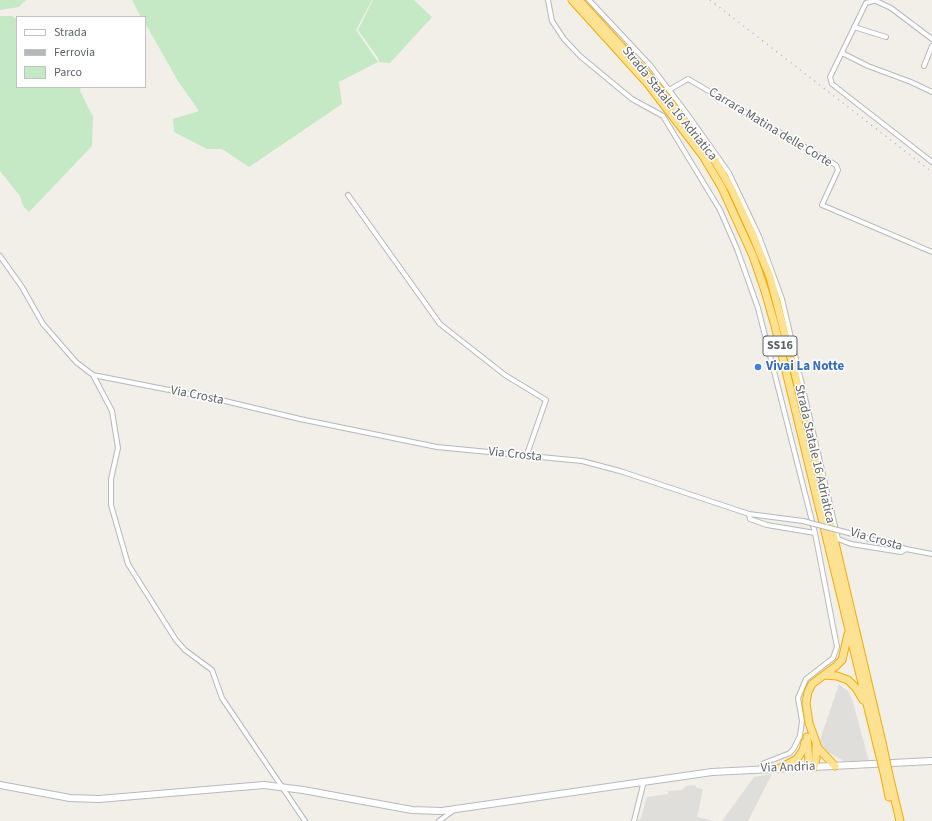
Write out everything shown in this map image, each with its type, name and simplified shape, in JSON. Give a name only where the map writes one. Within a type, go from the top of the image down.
[{"type":"highway","name":"Strada Statale 16 Adriatica","points":[[572,0],[648,84],[703,156],[738,222],[765,291],[775,326],[868,709],[880,743]]},
{"type":"highway","name":"Strada Statale 16 Adriatica","points":[[579,0],[654,82],[711,154],[732,190],[770,277],[793,365],[880,743],[895,821]]},
{"type":"highway","name":"SS16","points":[[814,767],[817,750],[810,736],[806,703],[808,692],[816,680],[825,675],[842,660],[849,630]]},
{"type":"highway","name":"SS16","points":[[825,675],[837,676],[848,680],[856,688],[868,709]]},
{"type":"highway","name":"SS16","points":[[810,736],[818,748],[835,766]]},
{"type":"highway","points":[[780,768],[797,759],[804,750],[810,736]]},
{"type":"highway","name":"Strada Statale 16 Adriatica","points":[[887,776],[900,821]]},
{"type":"main road","name":"Via Andria","points":[[0,785],[70,798],[99,799],[233,787],[264,786],[282,787],[412,810],[454,810],[712,772],[932,761]]},
{"type":"street","points":[[548,0],[552,21],[564,40],[580,56],[632,99],[663,116],[720,210],[737,249],[758,308],[815,533],[837,648],[833,658],[806,679],[798,698],[802,721],[800,736],[794,748],[790,753],[762,764],[761,769]]},
{"type":"street","points":[[589,0],[650,65],[729,173],[759,236],[782,299],[838,539],[851,544],[901,552],[906,549]]},
{"type":"street","points":[[931,160],[832,84],[830,77],[866,3],[876,1],[890,8],[932,39]]},
{"type":"street","points":[[854,27],[886,37]]},
{"type":"street","points":[[924,66],[932,46]]},
{"type":"street","points":[[842,53],[868,66],[911,82],[932,92]]},
{"type":"street","name":"Carrara Matina delle Corte","points":[[669,90],[688,78],[836,165],[838,170],[822,205],[932,252]]},
{"type":"street","points":[[348,195],[440,324],[505,375],[546,400],[526,457]]},
{"type":"street","points":[[0,256],[22,287],[43,324],[76,362],[93,375],[112,411],[118,448],[111,479],[110,505],[128,564],[176,640],[185,650],[212,670],[222,698],[305,821]]},
{"type":"street","name":"Via Crosta","points":[[93,375],[226,401],[300,419],[437,447],[526,457],[582,461],[749,514],[803,521],[906,549],[932,554]]},
{"type":"street","points":[[749,514],[750,519],[767,525],[815,533]]},
{"type":"street","points":[[634,821],[644,781]]},
{"type":"street","points":[[439,821],[454,810]]},
{"type":"shaded area","points":[[839,684],[848,691],[852,699],[869,761],[844,761],[826,751],[819,743]]},
{"type":"shaded area","points":[[772,774],[748,821],[722,821],[754,777]]},
{"type":"shaded area","points":[[695,785],[697,788],[703,789],[697,817],[714,821],[637,821],[641,818],[647,797],[668,794],[668,791],[682,790],[686,786]]},
{"type":"green space","points":[[0,0],[26,0],[19,7],[0,10]]},
{"type":"green space","points":[[132,0],[372,0],[356,30],[378,62],[339,82],[342,104],[249,167],[222,149],[207,149],[174,132],[173,119],[199,111],[178,81],[146,25],[146,16],[140,16]]},
{"type":"green space","points":[[373,0],[414,0],[432,17],[390,63],[379,62],[378,58],[358,30]]},
{"type":"green space","points":[[0,16],[12,16],[16,18],[16,88],[81,88],[80,91],[93,117],[92,146],[29,212],[23,206],[20,196],[0,171]]},
{"type":"railway","points":[[710,0],[932,172]]},
{"type":"place","name":"Vivai La Notte","points":[[758,367]]}]
